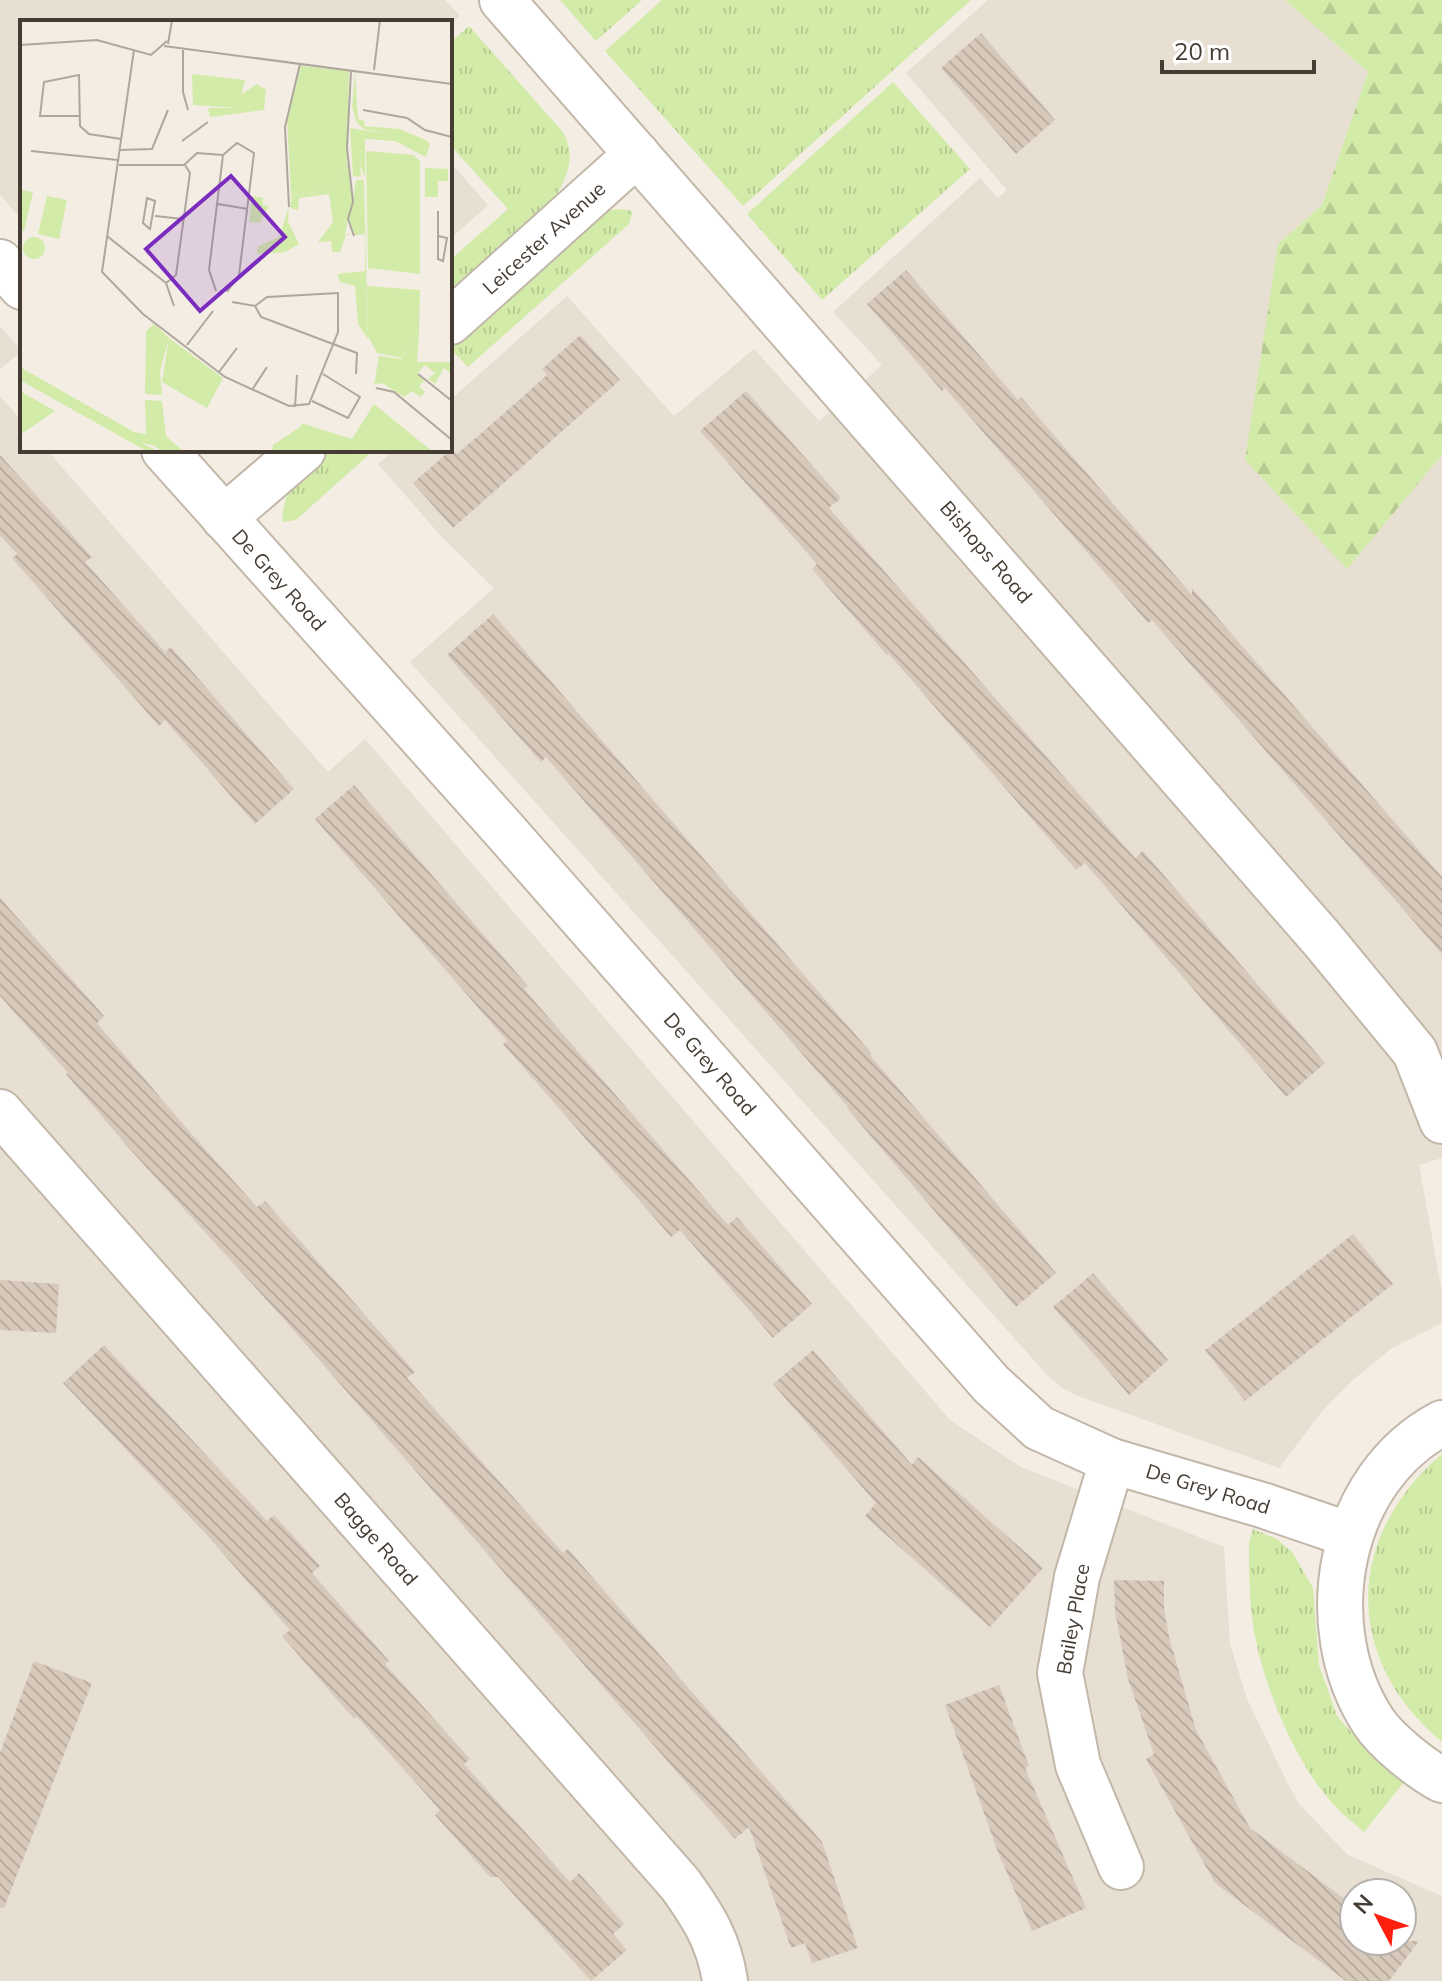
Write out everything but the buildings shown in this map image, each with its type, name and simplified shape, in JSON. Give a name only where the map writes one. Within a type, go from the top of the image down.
[{"type":"street","name":"Bishops Road","points":[[502,0],[1322,939],[1415,1052],[1442,1121]]},
{"type":"street","name":"Leicester Avenue","points":[[452,320],[637,154]]},
{"type":"street","points":[[0,262],[20,285]]},
{"type":"street","name":"De Grey Road","points":[[166,452],[498,823],[991,1384],[1039,1428],[1112,1461],[1262,1505],[1350,1535]]},
{"type":"street","points":[[224,518],[301,452]]},
{"type":"street","name":"Bagge Road","points":[[8,1137],[680,1884],[704,1917],[721,1955],[725,1981]]},
{"type":"street","points":[[1442,1423],[1407,1447],[1364,1502],[1350,1535],[1341,1574],[1339,1613],[1345,1653],[1373,1722],[1405,1754],[1442,1780]]},
{"type":"street","name":"Bailey Place","points":[[1112,1461],[1077,1577],[1060,1673],[1078,1765],[1121,1867]]},
{"type":"shaded area","points":[[0,0],[445,0],[460,16],[452,23],[452,20],[20,20],[20,218],[0,195]]},
{"type":"shaded area","points":[[988,0],[1285,0],[1368,72],[1322,205],[1278,244],[1347,568],[1442,455],[1442,1158],[1419,1165],[1442,1292],[1442,1323],[1392,1348],[1354,1379],[1323,1410],[1279,1468],[1078,1396],[1048,1376],[410,662],[494,588],[441,536],[378,464],[392,452],[452,452],[452,398],[567,296],[674,416],[754,349],[819,421],[882,365],[833,312],[980,178],[998,198],[1007,190],[906,73]]},
{"type":"shaded area","points":[[452,164],[488,205],[452,237]]},
{"type":"shaded area","points":[[0,326],[20,353],[0,369]]},
{"type":"shaded area","points":[[0,396],[20,419],[20,452],[49,452],[328,772],[365,739],[950,1420],[1021,1467],[1224,1547],[1230,1644],[1247,1699],[1288,1784],[1299,1804],[1348,1855],[1398,1877],[1338,1877],[1338,1957],[1418,1957],[1418,1886],[1442,1896],[1442,1981],[0,1981]]},
{"type":"green space","points":[[560,0],[642,0],[596,41]]},
{"type":"green space","points":[[662,0],[971,0],[743,206],[605,51]]},
{"type":"green space","points":[[1285,0],[1442,0],[1442,455],[1347,569],[1245,460],[1278,244],[1322,205],[1368,72]]},
{"type":"green space","points":[[469,26],[563,132],[570,158],[567,174],[555,197],[564,209],[452,306],[452,258],[508,209],[452,147],[452,41]]},
{"type":"green space","points":[[893,82],[970,169],[822,300],[747,214]]},
{"type":"green space","points":[[604,211],[633,211],[629,224],[468,367],[452,350],[452,336]]},
{"type":"green space","points":[[323,452],[372,452],[296,520],[282,522],[290,489],[308,465]]},
{"type":"green space","points":[[1442,1454],[1442,1742],[1410,1709],[1386,1674],[1373,1636],[1368,1598],[1373,1560],[1387,1522],[1410,1487]]},
{"type":"green space","points":[[1253,1529],[1277,1539],[1293,1553],[1313,1588],[1319,1665],[1337,1716],[1366,1749],[1404,1782],[1364,1832],[1322,1791],[1297,1751],[1276,1707],[1261,1662],[1251,1604],[1249,1542]]}]
